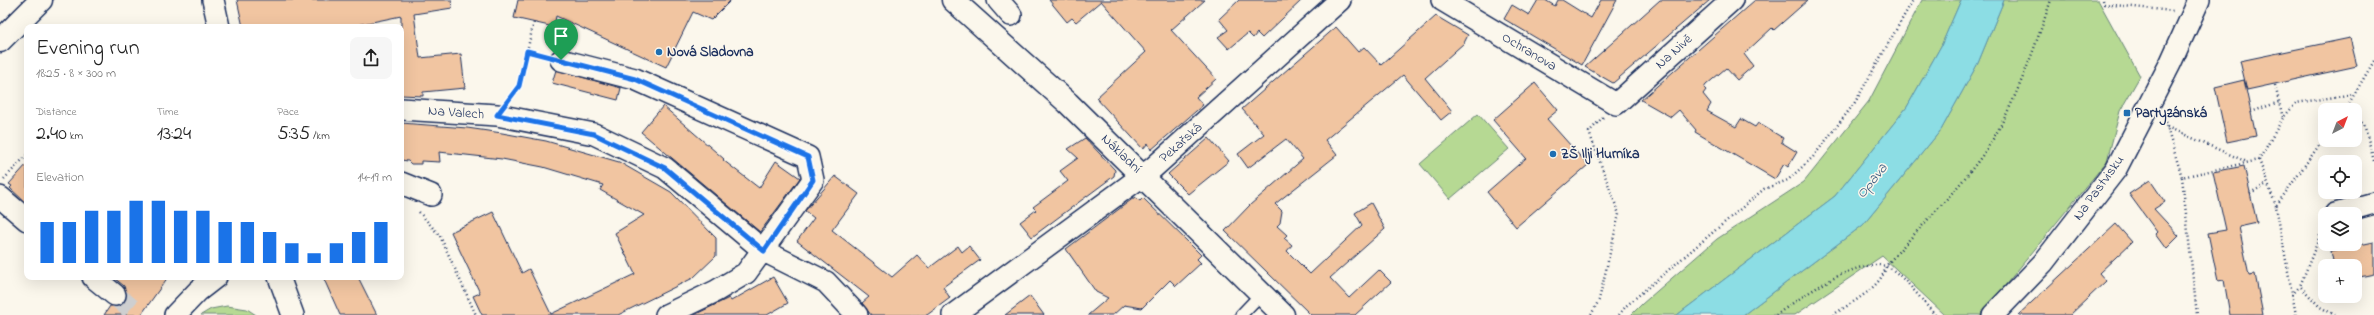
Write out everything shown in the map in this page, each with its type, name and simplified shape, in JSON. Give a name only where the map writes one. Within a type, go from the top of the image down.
[{"type":"street","points":[[0,41],[41,0]]},
{"type":"street","points":[[213,0],[218,24]]},
{"type":"street","name":"Nákladní","points":[[953,0],[1012,51],[1143,176],[1283,315]]},
{"type":"street","points":[[998,0],[1011,15]]},
{"type":"street","name":"Pekařská","points":[[953,315],[1143,176],[1340,0]]},
{"type":"street","name":"Ochranova","points":[[1442,0],[1616,104]]},
{"type":"street","name":"Na Nivě","points":[[1616,104],[1732,0]]},
{"type":"street","name":"Na Pastvisku","points":[[1993,315],[2043,263],[2116,169],[2156,91],[2196,6]]},
{"type":"street","points":[[561,60],[635,79],[808,157],[813,180],[764,251],[746,273],[716,291],[666,315]]},
{"type":"street","name":"Na Valech","points":[[404,109],[497,115],[594,134],[665,168],[764,251],[826,282],[857,315]]},
{"type":"street","points":[[404,184],[431,195]]},
{"type":"street","points":[[0,197],[24,217]]},
{"type":"street","points":[[2360,207],[2374,203]]},
{"type":"street","points":[[97,280],[115,295]]},
{"type":"street","points":[[175,315],[198,291],[212,280]]},
{"type":"street","points":[[280,280],[293,315]]},
{"type":"lane","points":[[1241,315],[1262,293]]},
{"type":"path","points":[[1619,315],[1626,306],[1764,189],[1788,180],[1813,157],[1854,104],[1913,0]]},
{"type":"path","points":[[1833,315],[1871,288],[1884,276],[1886,266],[1945,202],[1984,152],[2006,113],[2035,46],[2051,0]]},
{"type":"path","points":[[2103,0],[2104,4],[2196,6]]},
{"type":"path","points":[[497,115],[519,86],[534,22]]},
{"type":"path","points":[[527,51],[561,60]]},
{"type":"path","points":[[2349,103],[2374,61]]},
{"type":"path","points":[[2275,85],[2283,118]]},
{"type":"path","points":[[2156,91],[2182,177],[2197,315]]},
{"type":"path","points":[[2182,177],[2259,160],[2283,118],[2296,103],[2354,94]]},
{"type":"path","points":[[2251,112],[2279,102]]},
{"type":"path","points":[[1591,315],[1599,300],[1619,214],[1589,132],[1616,104]]},
{"type":"path","points":[[2362,123],[2364,124],[2374,161]]},
{"type":"path","points":[[2167,127],[2248,163]]},
{"type":"path","points":[[2276,206],[2318,147]]},
{"type":"path","points":[[0,184],[24,158]]},
{"type":"path","points":[[2259,160],[2276,206],[2296,315]]},
{"type":"path","points":[[2250,192],[2267,184]]},
{"type":"path","points":[[416,208],[440,236],[476,315]]},
{"type":"path","points":[[2292,295],[2300,286],[2318,241]]},
{"type":"path","points":[[1776,315],[1806,294],[1839,276],[1866,266],[1886,266],[1899,275],[1935,315]]},
{"type":"path","points":[[2300,286],[2320,307],[2335,315]]},
{"type":"green space","points":[[1922,0],[1961,0],[1941,46],[1907,107],[1835,196],[1677,315],[1631,315],[1717,239],[1804,182],[1869,101]]},
{"type":"green space","points":[[2004,0],[2098,0],[2140,76],[2120,111],[2107,161],[1981,315],[1945,315],[1882,256],[1795,315],[1743,315],[1863,225],[1941,130],[1978,63]]},
{"type":"green space","points":[[1478,114],[1509,149],[1450,199],[1420,164]]},
{"type":"green space","points":[[227,306],[247,309],[256,315],[201,315],[211,309]]},
{"type":"water","name":"Opava","points":[[1961,0],[2004,0],[1978,63],[1941,130],[1863,225],[1743,315],[1677,315],[1835,196],[1907,107],[1941,46]]},
{"type":"building","points":[[237,0],[451,0],[452,8],[414,14],[420,58],[461,54],[465,88],[423,92],[423,96],[404,95],[404,24],[401,24],[401,16],[362,24],[242,24]]},
{"type":"building","points":[[518,0],[731,0],[711,20],[693,12],[666,67],[556,16],[554,27],[514,18]]},
{"type":"building","points":[[1049,0],[1205,0],[1171,30],[1216,79],[1196,97],[1203,105],[1151,150],[1148,143],[1143,149],[1096,98],[1146,52],[1101,1],[1076,22],[1072,18],[1067,22]]},
{"type":"building","points":[[1239,0],[1302,0],[1262,38],[1257,33],[1253,38],[1248,33],[1229,49],[1218,37],[1228,30],[1219,19]]},
{"type":"building","points":[[1538,0],[1545,0],[1555,6],[1558,0],[1562,0],[1591,18],[1601,0],[1617,0],[1582,65],[1504,19],[1512,5],[1529,15]]},
{"type":"building","points":[[1660,0],[1710,0],[1613,83],[1585,67]]},
{"type":"building","points":[[1755,0],[1808,0],[1774,30],[1772,28],[1744,54],[1753,66],[1737,80],[1726,68],[1706,85],[1704,88],[1706,90],[1703,94],[1711,104],[1707,111],[1736,127],[1741,119],[1755,127],[1758,123],[1783,138],[1781,142],[1797,152],[1788,167],[1784,164],[1775,179],[1695,132],[1696,130],[1679,110],[1671,117],[1641,100]]},
{"type":"building","points":[[1436,16],[1468,35],[1464,43],[1425,78],[1452,111],[1441,120],[1403,75],[1325,140],[1337,155],[1275,204],[1282,211],[1280,223],[1277,226],[1287,235],[1284,238],[1292,245],[1287,251],[1310,274],[1362,225],[1355,213],[1371,203],[1385,229],[1330,278],[1349,298],[1379,270],[1391,282],[1355,315],[1311,315],[1225,231],[1250,205],[1303,159],[1286,139],[1248,168],[1238,154],[1264,134],[1242,109],[1336,27],[1358,52],[1364,47],[1381,65]]},
{"type":"building","points":[[2350,38],[2357,66],[2247,90],[2240,61]]},
{"type":"building","points":[[556,70],[621,88],[618,100],[552,83]]},
{"type":"building","points":[[2244,80],[2256,136],[2227,142],[2215,87]]},
{"type":"building","name":"ZŠ Ilji Hurníka","points":[[1535,83],[1558,110],[1547,119],[1588,165],[1516,227],[1487,192],[1526,158],[1493,120]]},
{"type":"building","points":[[663,106],[724,159],[723,160],[759,188],[776,161],[800,178],[760,232],[641,132]]},
{"type":"building","points":[[404,123],[467,128],[502,133],[546,141],[619,162],[671,192],[716,238],[716,256],[693,278],[618,315],[482,315],[473,296],[480,293],[451,232],[493,212],[522,273],[529,269],[551,314],[635,274],[615,233],[644,215],[600,190],[603,185],[543,167],[502,159],[439,152],[440,162],[421,161],[421,164],[411,164],[408,161],[404,160]]},
{"type":"building","points":[[1085,138],[1115,170],[1114,176],[1032,237],[1020,222],[1036,210],[1033,207],[1068,181],[1060,171],[1078,158],[1068,149]]},
{"type":"building","points":[[1209,138],[1229,161],[1188,194],[1168,174]]},
{"type":"building","points":[[2244,166],[2257,223],[2239,227],[2249,275],[2255,274],[2263,315],[2230,315],[2224,280],[2218,281],[2208,233],[2226,230],[2213,172]]},
{"type":"building","points":[[24,167],[24,201],[10,188],[12,186],[9,184]]},
{"type":"building","points":[[835,176],[859,194],[832,230],[892,277],[917,255],[929,268],[958,246],[962,252],[969,246],[980,260],[943,287],[950,298],[927,315],[871,315],[862,303],[869,297],[797,241],[814,218],[805,211]]},
{"type":"building","points":[[2150,180],[2165,202],[2154,209],[2179,236],[2166,249],[2155,234],[2157,232],[2129,194]]},
{"type":"building","points":[[1135,197],[1140,201],[1143,198],[1201,255],[1197,259],[1201,263],[1176,286],[1170,280],[1142,308],[1124,305],[1113,315],[1088,315],[1108,298],[1096,292],[1066,249]]},
{"type":"building","points":[[2116,224],[2132,242],[2099,273],[2106,281],[2070,315],[2018,315]]},
{"type":"building","points":[[2374,242],[2374,274],[2362,277],[2362,259],[2333,259],[2331,251],[2362,251],[2362,245]]},
{"type":"building","points":[[773,277],[788,303],[767,315],[694,315],[729,298],[731,301]]},
{"type":"building","points":[[117,280],[166,280],[141,315],[104,315],[110,306],[120,306],[127,297],[124,286]]},
{"type":"building","points":[[324,280],[360,280],[377,315],[340,315]]},
{"type":"building","points":[[1030,296],[1044,315],[1005,315]]},
{"type":"tunnel","points":[[115,295],[138,315]]},
{"type":"place","name":"Nová Sladovna","points":[[659,52]]},
{"type":"place","name":"Partyzánská","points":[[2127,113]]},
{"type":"place","name":"ZŠ Ilji Hurníka","points":[[1553,154]]},
{"type":"route","points":[[527,51],[561,60],[635,79],[808,157],[813,180],[764,251],[665,168],[594,134],[497,115],[519,86],[527,51]]}]
